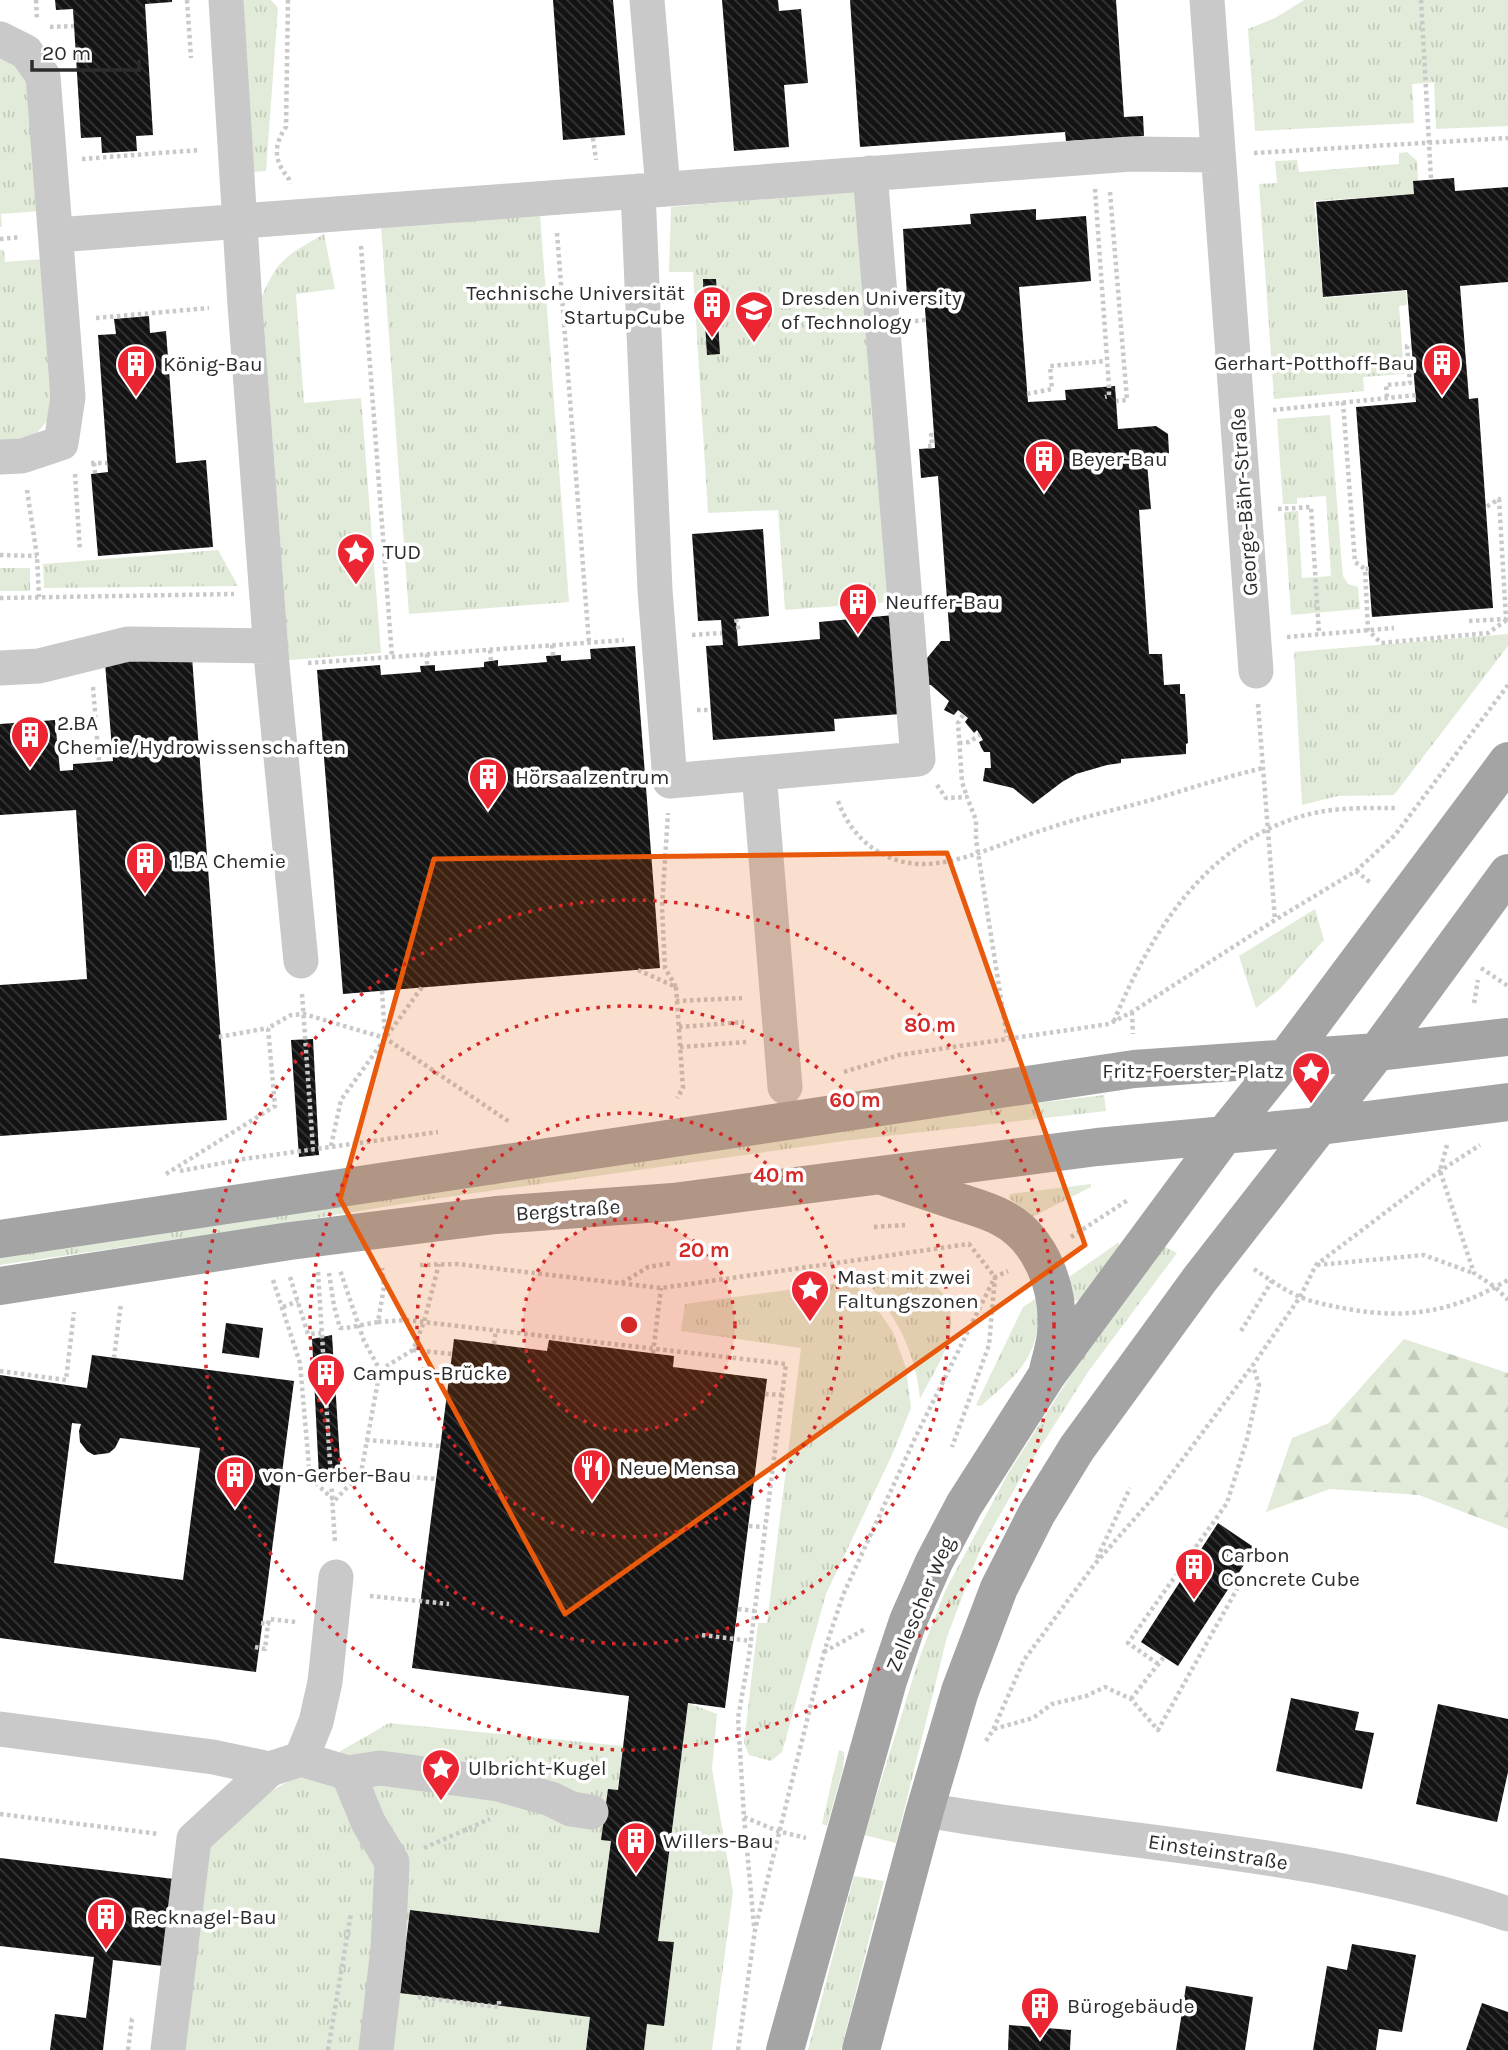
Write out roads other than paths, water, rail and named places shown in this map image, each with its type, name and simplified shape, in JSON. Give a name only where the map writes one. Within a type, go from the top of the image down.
[{"type":"main road","points":[[1225,1134],[1286,1058],[1508,761]]},
{"type":"main road","points":[[861,2050],[925,1810],[960,1691],[999,1588],[1037,1513],[1077,1447],[1223,1248],[1377,1052],[1468,958],[1508,873]]},
{"type":"main road","points":[[0,1239],[1134,1069],[1377,1052],[1508,1037]]},
{"type":"main road","points":[[1225,1134],[1454,1111],[1508,1102]]},
{"type":"main road","name":"Bergstraße","points":[[0,1286],[345,1234],[496,1215],[673,1202],[1225,1134]]},
{"type":"main road","name":"Zellescher Weg","points":[[785,2050],[888,1681],[908,1621],[934,1562],[964,1505],[1047,1375],[1225,1134]]},
{"type":"main road","points":[[876,1175],[981,1209],[1002,1218],[1025,1234],[1044,1266],[1056,1309],[1056,1334],[1047,1375]]},
{"type":"street","points":[[226,0],[245,305],[271,646],[300,961]]},
{"type":"street","points":[[647,0],[655,590],[670,781],[918,759],[870,173]]},
{"type":"street","name":"George-Bähr-Straße","points":[[1218,2],[1218,155],[1255,655]]},
{"type":"street","points":[[0,39],[26,52],[43,76],[68,397],[61,443],[11,456]]},
{"type":"street","points":[[57,235],[1100,157],[1218,155]]},
{"type":"street","points":[[0,668],[38,666],[128,644],[271,646]]},
{"type":"street","points":[[760,773],[785,1087]]},
{"type":"street","points":[[168,2050],[194,1839],[286,1764],[316,1722],[325,1682],[336,1585]]},
{"type":"street","points":[[0,1729],[348,1773],[380,1768],[498,1784],[551,1799],[571,1810],[591,1812]]},
{"type":"street","points":[[348,1773],[368,1822],[392,1862],[388,1949],[376,2050]]},
{"type":"street","name":"Einsteinstraße","points":[[925,1810],[1224,1852],[1391,1881],[1508,1914]]},
{"type":"place","name":"Technische Universität StartupCube","points":[[712,339]]},
{"type":"place","name":"Dresden University of Technology","points":[[754,344]]},
{"type":"place","name":"Gerhart-Potthoff-Bau","points":[[1442,397]]},
{"type":"place","name":"König-Bau","points":[[136,398]]},
{"type":"place","name":"Beyer-Bau","points":[[1044,493]]},
{"type":"place","name":"TUD","points":[[356,586]]},
{"type":"place","name":"Neuffer-Bau","points":[[858,636]]},
{"type":"place","name":"2.BA Chemie/Hydrowissenschaften","points":[[30,769]]},
{"type":"place","name":"Hörsaalzentrum","points":[[488,811]]},
{"type":"place","name":"1.BA Chemie","points":[[145,895]]},
{"type":"place","name":"Fritz-Foerster-Platz","points":[[1311,1105]]},
{"type":"place","name":"Mast mit zwei Faltungszonen","points":[[810,1323]]},
{"type":"place","name":"Campus-Brücke","points":[[326,1407]]},
{"type":"place","name":"Neue Mensa","points":[[592,1502]]},
{"type":"place","name":"von-Gerber-Bau","points":[[235,1509]]},
{"type":"place","name":"Carbon Concrete Cube","points":[[1194,1601]]},
{"type":"place","name":"Ulbricht-Kugel","points":[[441,1802]]},
{"type":"place","name":"Willers-Bau","points":[[636,1875]]},
{"type":"place","name":"Recknagel-Bau","points":[[106,1951]]},
{"type":"place","name":"Bürogebäude","points":[[1040,2040]]}]
